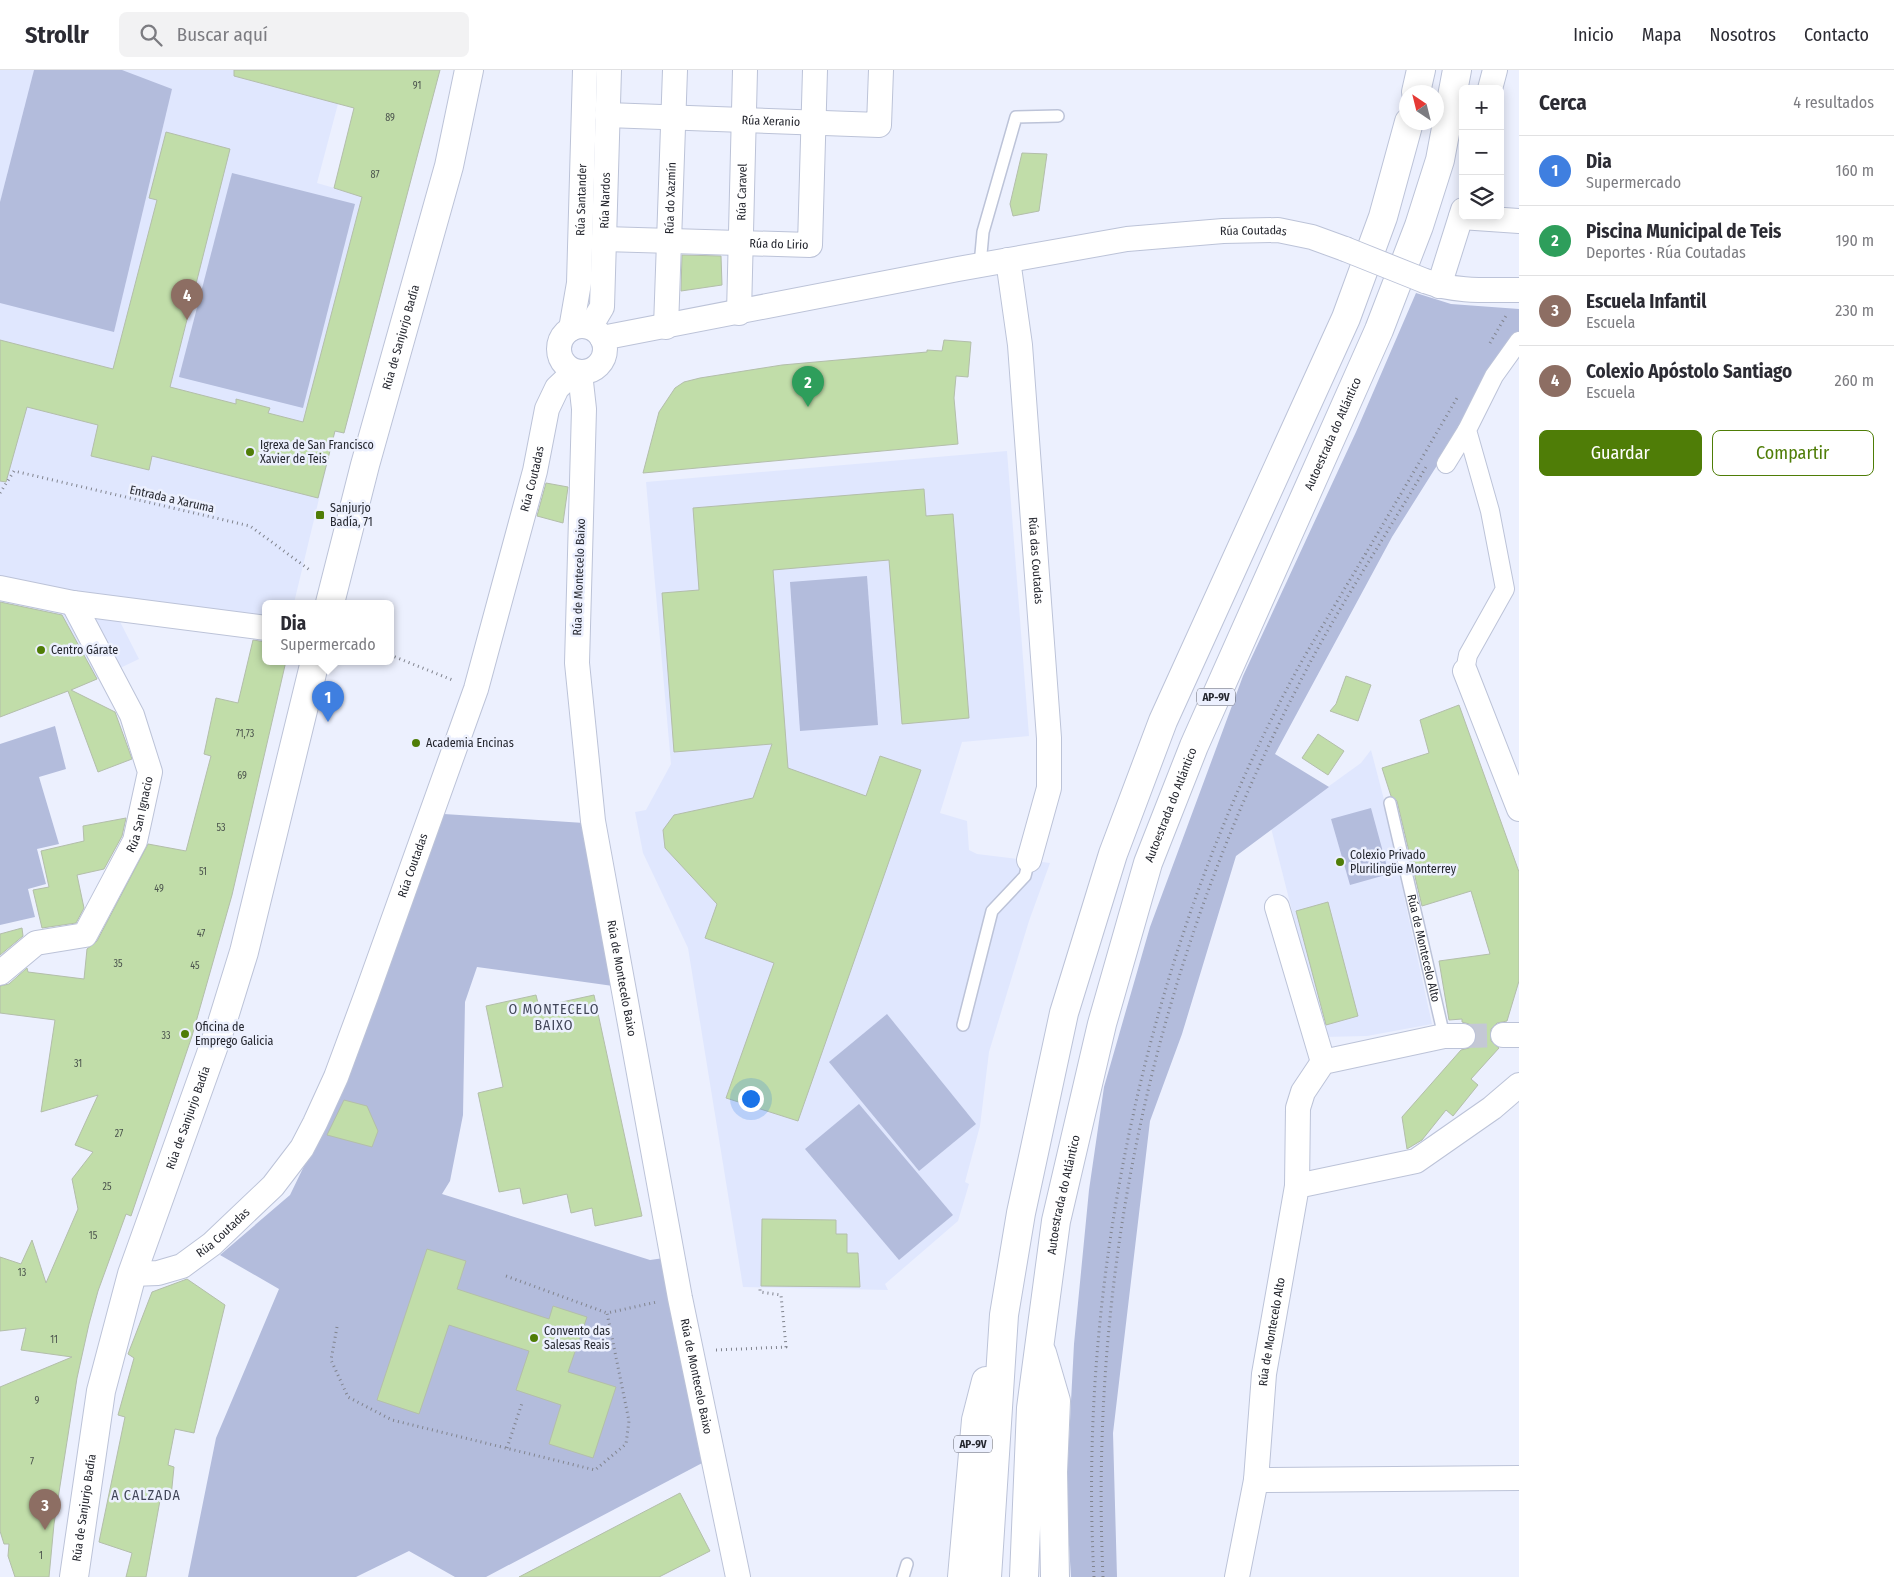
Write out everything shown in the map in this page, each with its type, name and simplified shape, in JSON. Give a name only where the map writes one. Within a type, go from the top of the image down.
[{"type":"main road","name":"Rúa de Sanjurjo Badía","points":[[332,595],[368,455],[449,166],[469,70]]},
{"type":"main road","points":[[1418,85],[1421,70]]},
{"type":"main road","name":"Autoestrada do Atlántico","points":[[1024,1577],[1031,1408],[1056,1220],[1102,1024],[1148,863],[1194,746],[1379,330],[1419,226],[1440,160],[1457,70]]},
{"type":"main road","name":"AP-9V","points":[[962,1577],[976,1420],[1004,1315],[1021,1212],[1064,1012],[1113,854],[1163,721],[1346,318],[1384,217],[1407,130]]},
{"type":"main road","name":"Rúa de Sanjurjo Badía","points":[[74,1577],[102,1391],[132,1274],[222,1024],[244,952],[314,665]]},
{"type":"main road","name":"AP-9V","points":[[987,1577],[1004,1315]]},
{"type":"main road","points":[[1039,1344],[1056,1401],[1053,1472],[1055,1577]]},
{"type":"street","name":"Rúa Santander","points":[[585,70],[579,283],[588,331]]},
{"type":"street","name":"Rúa Nardos","points":[[588,331],[602,307],[609,70]]},
{"type":"street","name":"Rúa do Xazmín","points":[[666,327],[675,70]]},
{"type":"street","name":"Rúa Caravel","points":[[738,313],[745,70]]},
{"type":"street","name":"Rúa do Lirio","points":[[604,239],[810,245],[815,70]]},
{"type":"street","name":"Rúa Xeranio","points":[[608,115],[744,118],[879,125],[881,70]]},
{"type":"street","points":[[1491,85],[1494,70]]},
{"type":"street","points":[[1504,218],[1519,220]]},
{"type":"street","points":[[1432,284],[1459,220]]},
{"type":"street","name":"Rúa Coutadas","points":[[588,331],[666,327],[980,265],[1127,239],[1258,229],[1295,232],[1345,249],[1432,284],[1514,300]]},
{"type":"street","name":"Rúa das Coutadas","points":[[1008,260],[1020,345],[1049,738],[1050,788],[1030,860]]},
{"type":"street","points":[[588,331],[606,346],[602,362],[595,369],[577,372],[562,362],[558,352],[559,344],[564,334],[588,331]]},
{"type":"street","points":[[1446,464],[1467,430],[1494,376],[1519,342]]},
{"type":"street","name":"Rúa Coutadas","points":[[132,1274],[158,1273],[182,1266],[195,1258],[273,1186],[302,1148],[315,1123],[346,1050],[476,689],[535,471],[547,409],[557,388],[577,372]]},
{"type":"street","name":"Rúa de Montecelo Baixo","points":[[577,372],[584,409],[577,663],[593,821],[680,1298],[738,1577]]},
{"type":"street","points":[[1467,430],[1490,511],[1504,589],[1468,655],[1465,671],[1519,809]]},
{"type":"street","points":[[0,588],[73,602],[262,627]]},
{"type":"street","name":"Rúa San Ignacio","points":[[0,973],[36,944],[85,934],[135,841],[150,772],[132,716],[73,602]]},
{"type":"street","points":[[1277,907],[1323,1062]]},
{"type":"street","name":"Rúa de Montecelo Alto","points":[[1237,1577],[1256,1480],[1264,1374],[1297,1186],[1298,1108],[1303,1092],[1323,1062],[1454,1036]]},
{"type":"street","points":[[1297,1186],[1416,1161],[1492,1108],[1519,1085]]},
{"type":"street","points":[[1256,1480],[1519,1478]]},
{"type":"lane","points":[[980,265],[983,232],[1016,117],[1058,116]]},
{"type":"lane","name":"Rúa de Montecelo Alto","points":[[1390,803],[1454,1036]]},
{"type":"lane","points":[[963,1025],[992,911],[1025,876],[1030,860]]},
{"type":"lane","points":[[903,1577],[907,1564]]},
{"type":"path","points":[[1489,344],[1514,300]]},
{"type":"path","points":[[1094,1577],[1092,1432],[1100,1330],[1112,1226],[1130,1123],[1180,940],[1207,866],[1248,771],[1291,681],[1458,396]]},
{"type":"path","points":[[1103,1577],[1101,1432],[1108,1330],[1120,1227],[1139,1125],[1172,996],[1215,869],[1290,703],[1427,465]]},
{"type":"path","name":"Entrada a Xaruma","points":[[0,493],[14,471],[250,526],[332,595]]},
{"type":"path","points":[[394,657],[476,689]]},
{"type":"path","points":[[506,1276],[607,1314],[680,1298]]},
{"type":"path","points":[[714,1350],[786,1347],[781,1295],[760,1292],[760,1287]]},
{"type":"path","points":[[337,1327],[331,1360],[348,1397],[392,1420],[594,1470],[626,1444],[629,1422],[607,1314]]},
{"type":"path","points":[[506,1448],[522,1403]]},
{"type":"shaded area","points":[[0,70],[347,70],[317,183],[403,208],[344,433],[335,432],[295,600],[262,600],[262,621],[109,600],[139,659],[97,679],[0,717]]},
{"type":"shaded area","points":[[34,70],[122,70],[172,89],[114,332],[0,303],[0,202]]},
{"type":"shaded area","points":[[232,173],[355,204],[303,408],[179,377]]},
{"type":"shaded area","points":[[1416,293],[1451,304],[1519,309],[1519,335],[1392,537],[1275,754],[1329,787],[1236,856],[1182,1034],[1150,1121],[1113,1433],[1117,1577],[1071,1577],[1066,1497],[1074,1344],[1089,1190],[1104,1087],[1150,927],[1243,676],[1356,432]]},
{"type":"shaded area","points":[[1007,451],[1029,736],[962,742],[940,813],[967,821],[969,850],[977,854],[1050,863],[1029,921],[989,1052],[980,1126],[965,1182],[969,1184],[958,1221],[885,1284],[888,1290],[743,1287],[688,948],[643,853],[635,812],[646,810],[671,764],[646,482]]},
{"type":"shaded area","points":[[867,576],[878,725],[800,731],[790,582]]},
{"type":"shaded area","points":[[55,726],[66,769],[39,777],[59,844],[37,849],[46,884],[28,889],[35,917],[0,925],[0,744]]},
{"type":"shaded area","name":"Colexio Privado Plurilingüe Monterrey","points":[[1371,750],[1409,895],[1404,897],[1432,1024],[1367,1036],[1324,1037],[1271,828],[1361,763]]},
{"type":"shaded area","points":[[1371,808],[1389,874],[1350,885],[1331,819]]},
{"type":"shaded area","points":[[444,814],[584,823],[613,986],[477,967],[465,1002],[463,1115],[450,1181],[442,1194],[650,1260],[664,1258],[706,1461],[486,1577],[455,1577],[409,1551],[356,1577],[188,1577],[216,1438],[279,1289],[220,1255],[290,1195],[353,1065]]},
{"type":"shaded area","points":[[887,1014],[976,1124],[919,1171],[829,1062]]},
{"type":"shaded area","points":[[859,1104],[953,1215],[899,1260],[805,1149]]},
{"type":"building","points":[[234,70],[440,70],[344,433],[335,431],[318,498],[152,456],[149,470],[91,456],[98,425],[27,407],[6,482],[0,481],[0,340],[113,369],[157,200],[149,198],[166,132],[230,149],[170,387],[236,404],[236,399],[270,408],[268,413],[303,422],[362,197],[334,188],[354,108],[234,76]]},
{"type":"building","points":[[1022,153],[1047,154],[1039,211],[1013,216],[1010,204]]},
{"type":"building","points":[[682,255],[721,256],[722,285],[681,291]]},
{"type":"building","points":[[944,340],[971,342],[968,377],[956,376],[954,398],[958,444],[643,473],[659,412],[675,388],[684,382],[782,365],[927,352],[927,350],[942,351]]},
{"type":"building","points":[[546,483],[568,487],[563,523],[537,516]]},
{"type":"building","points":[[924,489],[926,516],[953,514],[969,718],[902,724],[889,560],[773,570],[788,768],[866,796],[880,756],[921,770],[798,1121],[726,1098],[774,963],[705,938],[717,904],[665,848],[663,830],[674,815],[753,798],[772,744],[674,752],[662,593],[699,590],[693,508]]},
{"type":"building","name":"Centro Gárate","points":[[0,602],[62,615],[97,679],[71,690],[115,712],[132,759],[98,772],[68,691],[0,717]]},
{"type":"building","points":[[253,640],[262,641],[262,665],[285,665],[232,895],[192,1036],[131,1216],[126,1214],[98,1291],[89,1324],[77,1378],[54,1524],[49,1577],[15,1577],[8,1556],[9,1544],[4,1544],[0,1531],[0,1387],[72,1357],[21,1350],[26,1328],[0,1331],[0,1257],[21,1264],[32,1240],[46,1283],[78,1209],[72,1179],[93,1152],[75,1145],[98,1095],[41,1112],[55,1020],[0,1013],[0,986],[9,984],[27,968],[28,972],[84,979],[87,949],[97,941],[148,844],[186,851],[211,756],[204,754],[216,698],[238,703]]},
{"type":"building","points":[[1346,676],[1371,685],[1358,721],[1330,711],[1336,704]]},
{"type":"building","points":[[1459,705],[1519,872],[1519,981],[1507,1021],[1497,1023],[1491,1029],[1491,1041],[1499,1048],[1471,1079],[1478,1085],[1453,1116],[1446,1110],[1422,1140],[1407,1149],[1402,1117],[1461,1050],[1469,1048],[1475,1043],[1477,1036],[1475,1029],[1469,1024],[1462,1022],[1462,1019],[1449,1020],[1439,961],[1490,954],[1471,891],[1422,906],[1397,801],[1391,796],[1382,768],[1429,753],[1420,720]]},
{"type":"building","points":[[1318,734],[1344,751],[1328,775],[1302,758]]},
{"type":"building","points":[[126,818],[122,836],[104,869],[77,875],[84,908],[76,923],[42,928],[33,890],[49,887],[41,851],[84,841],[83,826]]},
{"type":"building","points":[[1328,902],[1358,1016],[1326,1025],[1296,911]]},
{"type":"building","points":[[22,928],[23,936],[0,955],[0,934]]},
{"type":"building","points":[[536,995],[539,1007],[594,995],[642,1216],[595,1226],[592,1208],[571,1213],[567,1194],[523,1204],[520,1188],[499,1192],[478,1093],[503,1087],[486,1006]]},
{"type":"building","points":[[344,1100],[367,1106],[378,1131],[372,1147],[327,1135]]},
{"type":"building","points":[[762,1219],[836,1220],[836,1234],[847,1234],[847,1253],[858,1253],[860,1287],[761,1286]]},
{"type":"building","name":"Convento das Salesas Reais","points":[[427,1249],[466,1261],[457,1289],[549,1319],[553,1306],[587,1317],[568,1372],[616,1387],[593,1458],[549,1444],[561,1405],[516,1390],[529,1351],[449,1325],[419,1414],[377,1400]]},
{"type":"building","points":[[187,1279],[225,1305],[194,1433],[175,1429],[168,1465],[174,1467],[171,1497],[161,1495],[146,1577],[126,1577],[132,1553],[99,1542],[125,1417],[118,1415],[134,1358],[128,1354],[152,1292]]},
{"type":"building","points":[[680,1493],[710,1551],[659,1577],[519,1577]]},
{"type":"tunnel","points":[[1463,1036],[1503,1035]]},
{"type":"place","name":"Colexio Apóstolo Santiago","points":[[187,320]]},
{"type":"place","name":"Piscina Municipal de Teis","points":[[808,407]]},
{"type":"place","name":"Igrexa de San Francisco Xavier de Teis","points":[[250,452]]},
{"type":"place","name":"Sanjurjo Badía, 71","points":[[320,515]]},
{"type":"place","name":"Centro Gárate","points":[[41,650]]},
{"type":"place","name":"Dia","points":[[328,722]]},
{"type":"place","name":"Academia Encinas","points":[[416,743]]},
{"type":"place","name":"Colexio Privado Plurilingüe Monterrey","points":[[1340,862]]},
{"type":"place","name":"Oficina de Emprego Galicia","points":[[185,1034]]},
{"type":"place","name":"Convento das Salesas Reais","points":[[534,1338]]},
{"type":"place","name":"Escuela Infantil","points":[[45,1530]]},
{"type":"district","name":"O MONTECELO BAIXO","points":[[554,1018]]},
{"type":"district","name":"A CALZADA","points":[[146,1495]]}]
